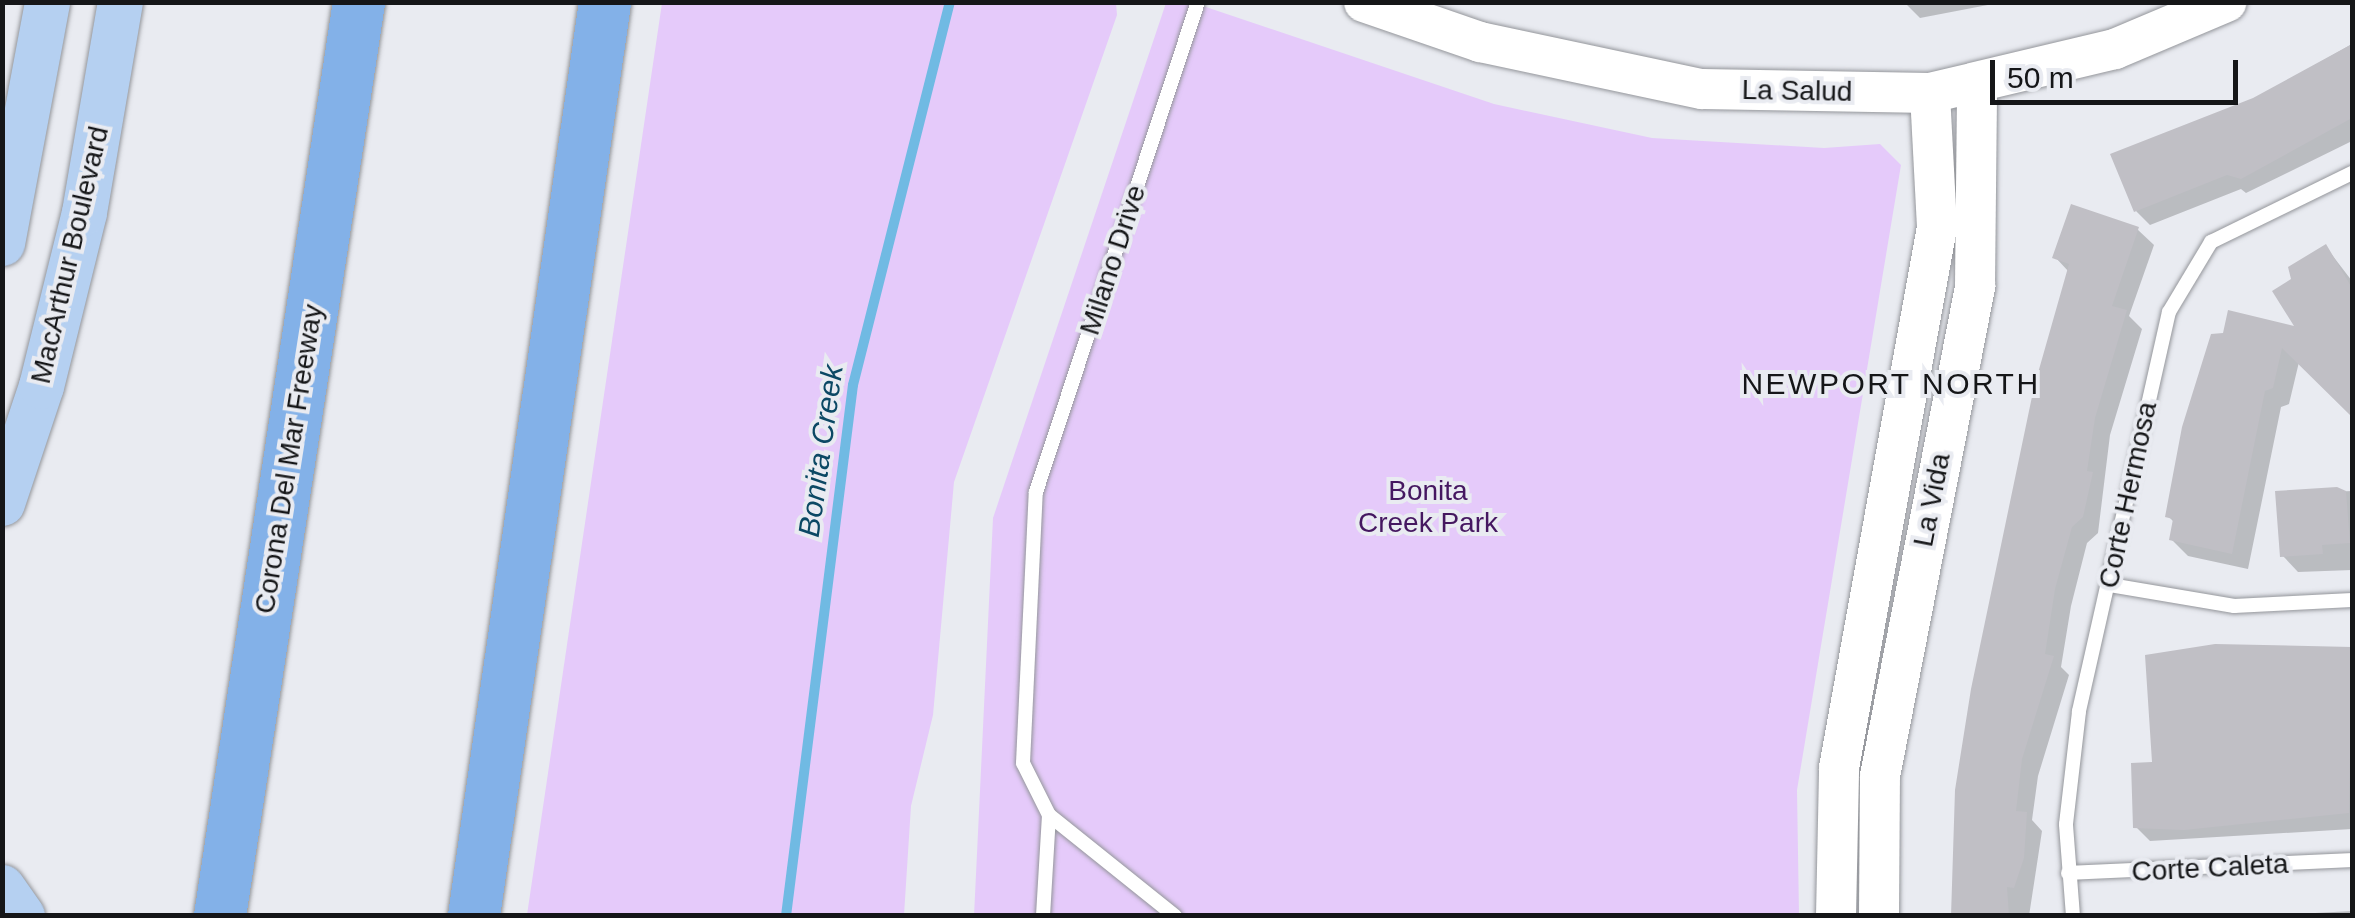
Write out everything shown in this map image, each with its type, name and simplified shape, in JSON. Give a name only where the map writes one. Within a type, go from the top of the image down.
[{"type":"highway","name":"Corona Del Mar Freeway","points":[[220,916],[359,2]]},
{"type":"highway","points":[[474,916],[605,2]]},
{"type":"main road","points":[[2,106],[46,2]]},
{"type":"main road","points":[[2,243],[46,2]]},
{"type":"main road","name":"MacArthur Boulevard","points":[[4,504],[84,212],[120,2]]},
{"type":"main road","points":[[2,887],[22,916]]},
{"type":"street","name":"La Salud","points":[[1364,2],[1480,42],[1702,89],[1930,94],[2116,49],[2215,5]]},
{"type":"street","name":"La Vida","points":[[1879,916],[1880,776],[1975,286],[1978,84]]},
{"type":"street","name":"La Vida","points":[[1836,916],[1838,787],[1850,699],[1930,280],[1936,227],[1930,94]]},
{"type":"lane","name":"Milano Drive","points":[[1049,814],[1024,763],[1031,519],[1198,2]]},
{"type":"lane","name":"Corte Hermosa","points":[[2073,916],[2066,824],[2079,711],[2169,312],[2186,275],[2210,242],[2352,173]]},
{"type":"lane","points":[[2110,585],[2234,606],[2352,600]]},
{"type":"lane","points":[[1043,916],[1049,814]]},
{"type":"lane","points":[[1049,814],[1175,916]]},
{"type":"lane","name":"Corte Caleta","points":[[2068,873],[2352,860]]},
{"type":"green space","points":[[662,3],[1116,3],[1117,15],[954,482],[933,715],[911,806],[904,915],[527,915]]},
{"type":"green space","name":"Bonita Creek Park","points":[[1166,3],[1194,3],[1494,104],[1652,138],[1824,148],[1880,144],[1901,165],[1797,790],[1799,915],[974,916],[993,518]]},
{"type":"building","points":[[2352,44],[2352,118],[2241,179],[2227,175],[2134,212],[2110,154],[2253,98]]},
{"type":"building","points":[[2071,204],[2139,227],[2112,306],[2127,310],[2095,418],[2087,471],[2093,472],[2083,517],[2072,527],[2055,589],[2045,654],[2054,656],[2022,759],[2016,811],[2027,812],[2024,858],[2014,888],[2007,887],[2009,916],[1951,916],[1955,790],[1971,689],[2034,387],[2069,264],[2052,258]]},
{"type":"building","points":[[2326,244],[2352,288],[2352,417],[2282,348],[2273,388],[2265,391],[2232,554],[2169,540],[2173,519],[2165,517],[2182,427],[2211,334],[2223,333],[2228,310],[2294,326],[2272,291],[2291,279],[2288,267]]},
{"type":"building","points":[[2337,487],[2346,491],[2350,543],[2322,545],[2323,554],[2280,557],[2275,491]]},
{"type":"building","points":[[2215,644],[2352,647],[2349,813],[2184,830],[2133,828],[2131,763],[2152,762],[2145,655]]},
{"type":"waterway","name":"Bonita Creek","points":[[786,916],[853,385],[950,2]]},
{"type":"district","name":"NEWPORT NORTH","points":[[1891,384]]}]
